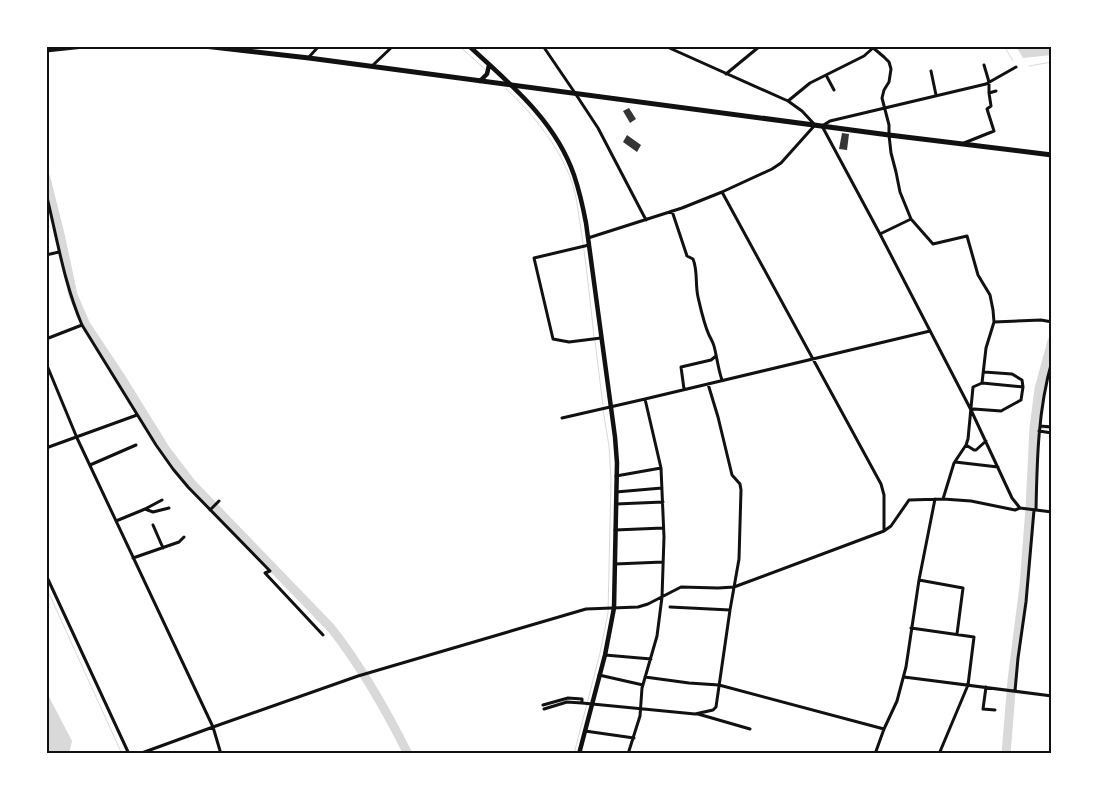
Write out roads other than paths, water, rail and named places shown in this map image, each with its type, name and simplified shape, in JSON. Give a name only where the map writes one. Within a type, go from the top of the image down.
[{"type":"main road","points":[[46,50],[84,46]]},
{"type":"main road","points":[[204,46],[1052,155]]},
{"type":"main road","points":[[469,46],[524,97],[542,118],[564,153],[574,175],[582,204],[588,238],[615,437],[615,564],[614,608],[579,754]]},
{"type":"main road","points":[[480,81],[488,74],[489,65]]},
{"type":"street","points":[[309,58],[318,46]]},
{"type":"street","points":[[372,67],[393,46]]},
{"type":"street","points":[[543,46],[598,128],[646,220]]},
{"type":"street","points":[[588,238],[672,211],[722,192],[772,169],[781,162],[815,125],[788,101],[666,46]]},
{"type":"street","points":[[726,74],[760,46]]},
{"type":"street","points":[[788,101],[810,83],[864,56],[872,47],[889,62],[892,68],[889,82],[882,98],[886,107],[891,153],[900,192],[911,219],[933,244],[967,236],[978,274],[990,296],[994,322],[986,348],[982,384]]},
{"type":"street","points":[[962,143],[994,131],[987,109],[991,106],[989,82],[984,65]]},
{"type":"street","points":[[1016,67],[986,84],[830,121],[822,126],[971,410],[1012,498],[1020,508]]},
{"type":"street","points":[[931,72],[936,95]]},
{"type":"street","points":[[826,75],[834,90]]},
{"type":"street","points":[[989,94],[996,91]]},
{"type":"street","points":[[722,192],[881,484],[884,495],[884,531]]},
{"type":"street","points":[[46,193],[66,282],[75,309],[82,325],[137,415],[173,470],[270,572],[265,573],[323,635]]},
{"type":"street","points":[[672,211],[687,256],[693,259],[696,265],[695,284],[698,298],[709,335],[714,344],[722,380]]},
{"type":"street","points":[[880,234],[911,219]]},
{"type":"street","points":[[588,245],[534,258],[553,339],[569,342],[601,338]]},
{"type":"street","points":[[46,255],[59,252]]},
{"type":"street","points":[[994,322],[1041,320],[1052,322]]},
{"type":"street","points":[[46,339],[82,325]]},
{"type":"street","points":[[562,418],[930,331]]},
{"type":"street","points":[[684,389],[681,368],[711,360],[716,356]]},
{"type":"street","points":[[1015,691],[1035,510],[1039,431],[1046,382],[1052,361]]},
{"type":"street","points":[[46,363],[76,438],[213,727],[222,754]]},
{"type":"street","points":[[971,410],[1001,411],[1021,400],[1022,380],[1012,374],[984,372]]},
{"type":"street","points":[[697,713],[713,710],[716,707],[739,559],[740,484],[732,475],[708,384]]},
{"type":"street","points":[[943,499],[955,462],[966,445],[969,435],[973,386],[982,384],[1023,387]]},
{"type":"street","points":[[628,754],[640,716],[643,685],[657,636],[662,597],[663,502],[661,468],[645,399]]},
{"type":"street","points":[[46,448],[137,415]]},
{"type":"street","points":[[1040,426],[1052,427]]},
{"type":"street","points":[[1039,431],[1052,433]]},
{"type":"street","points":[[966,445],[976,450],[986,441]]},
{"type":"street","points":[[90,465],[136,446]]},
{"type":"street","points":[[955,462],[998,467]]},
{"type":"street","points":[[616,476],[661,468]]},
{"type":"street","points":[[616,492],[662,488]]},
{"type":"street","points":[[875,754],[897,701],[904,676],[919,580],[935,499]]},
{"type":"street","points":[[139,754],[358,676],[586,609],[638,607],[681,587],[734,587],[884,531],[891,526],[909,500],[943,499],[971,501],[1015,510],[1020,508],[1052,512]]},
{"type":"street","points":[[116,521],[162,500]]},
{"type":"street","points":[[210,510],[219,501]]},
{"type":"street","points":[[616,504],[663,502]]},
{"type":"street","points":[[145,508],[153,512],[170,508]]},
{"type":"street","points":[[153,525],[163,548]]},
{"type":"street","points":[[615,530],[663,528]]},
{"type":"street","points":[[134,558],[179,542],[184,537]]},
{"type":"street","points":[[615,564],[663,562]]},
{"type":"street","points":[[46,575],[128,754]]},
{"type":"street","points":[[919,580],[964,588],[957,634]]},
{"type":"street","points":[[670,607],[730,610]]},
{"type":"street","points":[[911,628],[974,637],[968,685],[939,754]]},
{"type":"street","points":[[604,655],[651,659]]},
{"type":"street","points":[[599,675],[643,685]]},
{"type":"street","points":[[904,676],[1052,696]]},
{"type":"street","points":[[645,677],[719,685],[884,729]]},
{"type":"street","points":[[986,687],[983,709],[995,710]]},
{"type":"street","points":[[544,707],[567,702],[697,713],[750,729]]},
{"type":"street","points":[[585,731],[634,738]]},
{"type":"waterway","points":[[459,46],[485,69]]},
{"type":"waterway","points":[[1004,46],[1013,61]]},
{"type":"waterway","points":[[1029,66],[1052,62]]},
{"type":"waterway","points":[[506,89],[527,110],[547,135],[569,175],[575,193],[580,223],[594,337]]},
{"type":"waterway","points":[[46,178],[73,295],[86,325],[166,450],[192,484],[331,628],[373,689],[408,754]]},
{"type":"waterway","points":[[595,341],[603,406]]},
{"type":"waterway","points":[[1006,754],[1012,680],[1024,586],[1034,428],[1039,389],[1052,341]]},
{"type":"waterway","points":[[574,754],[600,653],[608,613],[611,479],[609,446],[603,410]]},
{"type":"waterway","points":[[1034,428],[1052,429]]},
{"type":"waterway","points":[[46,587],[122,754]]}]
